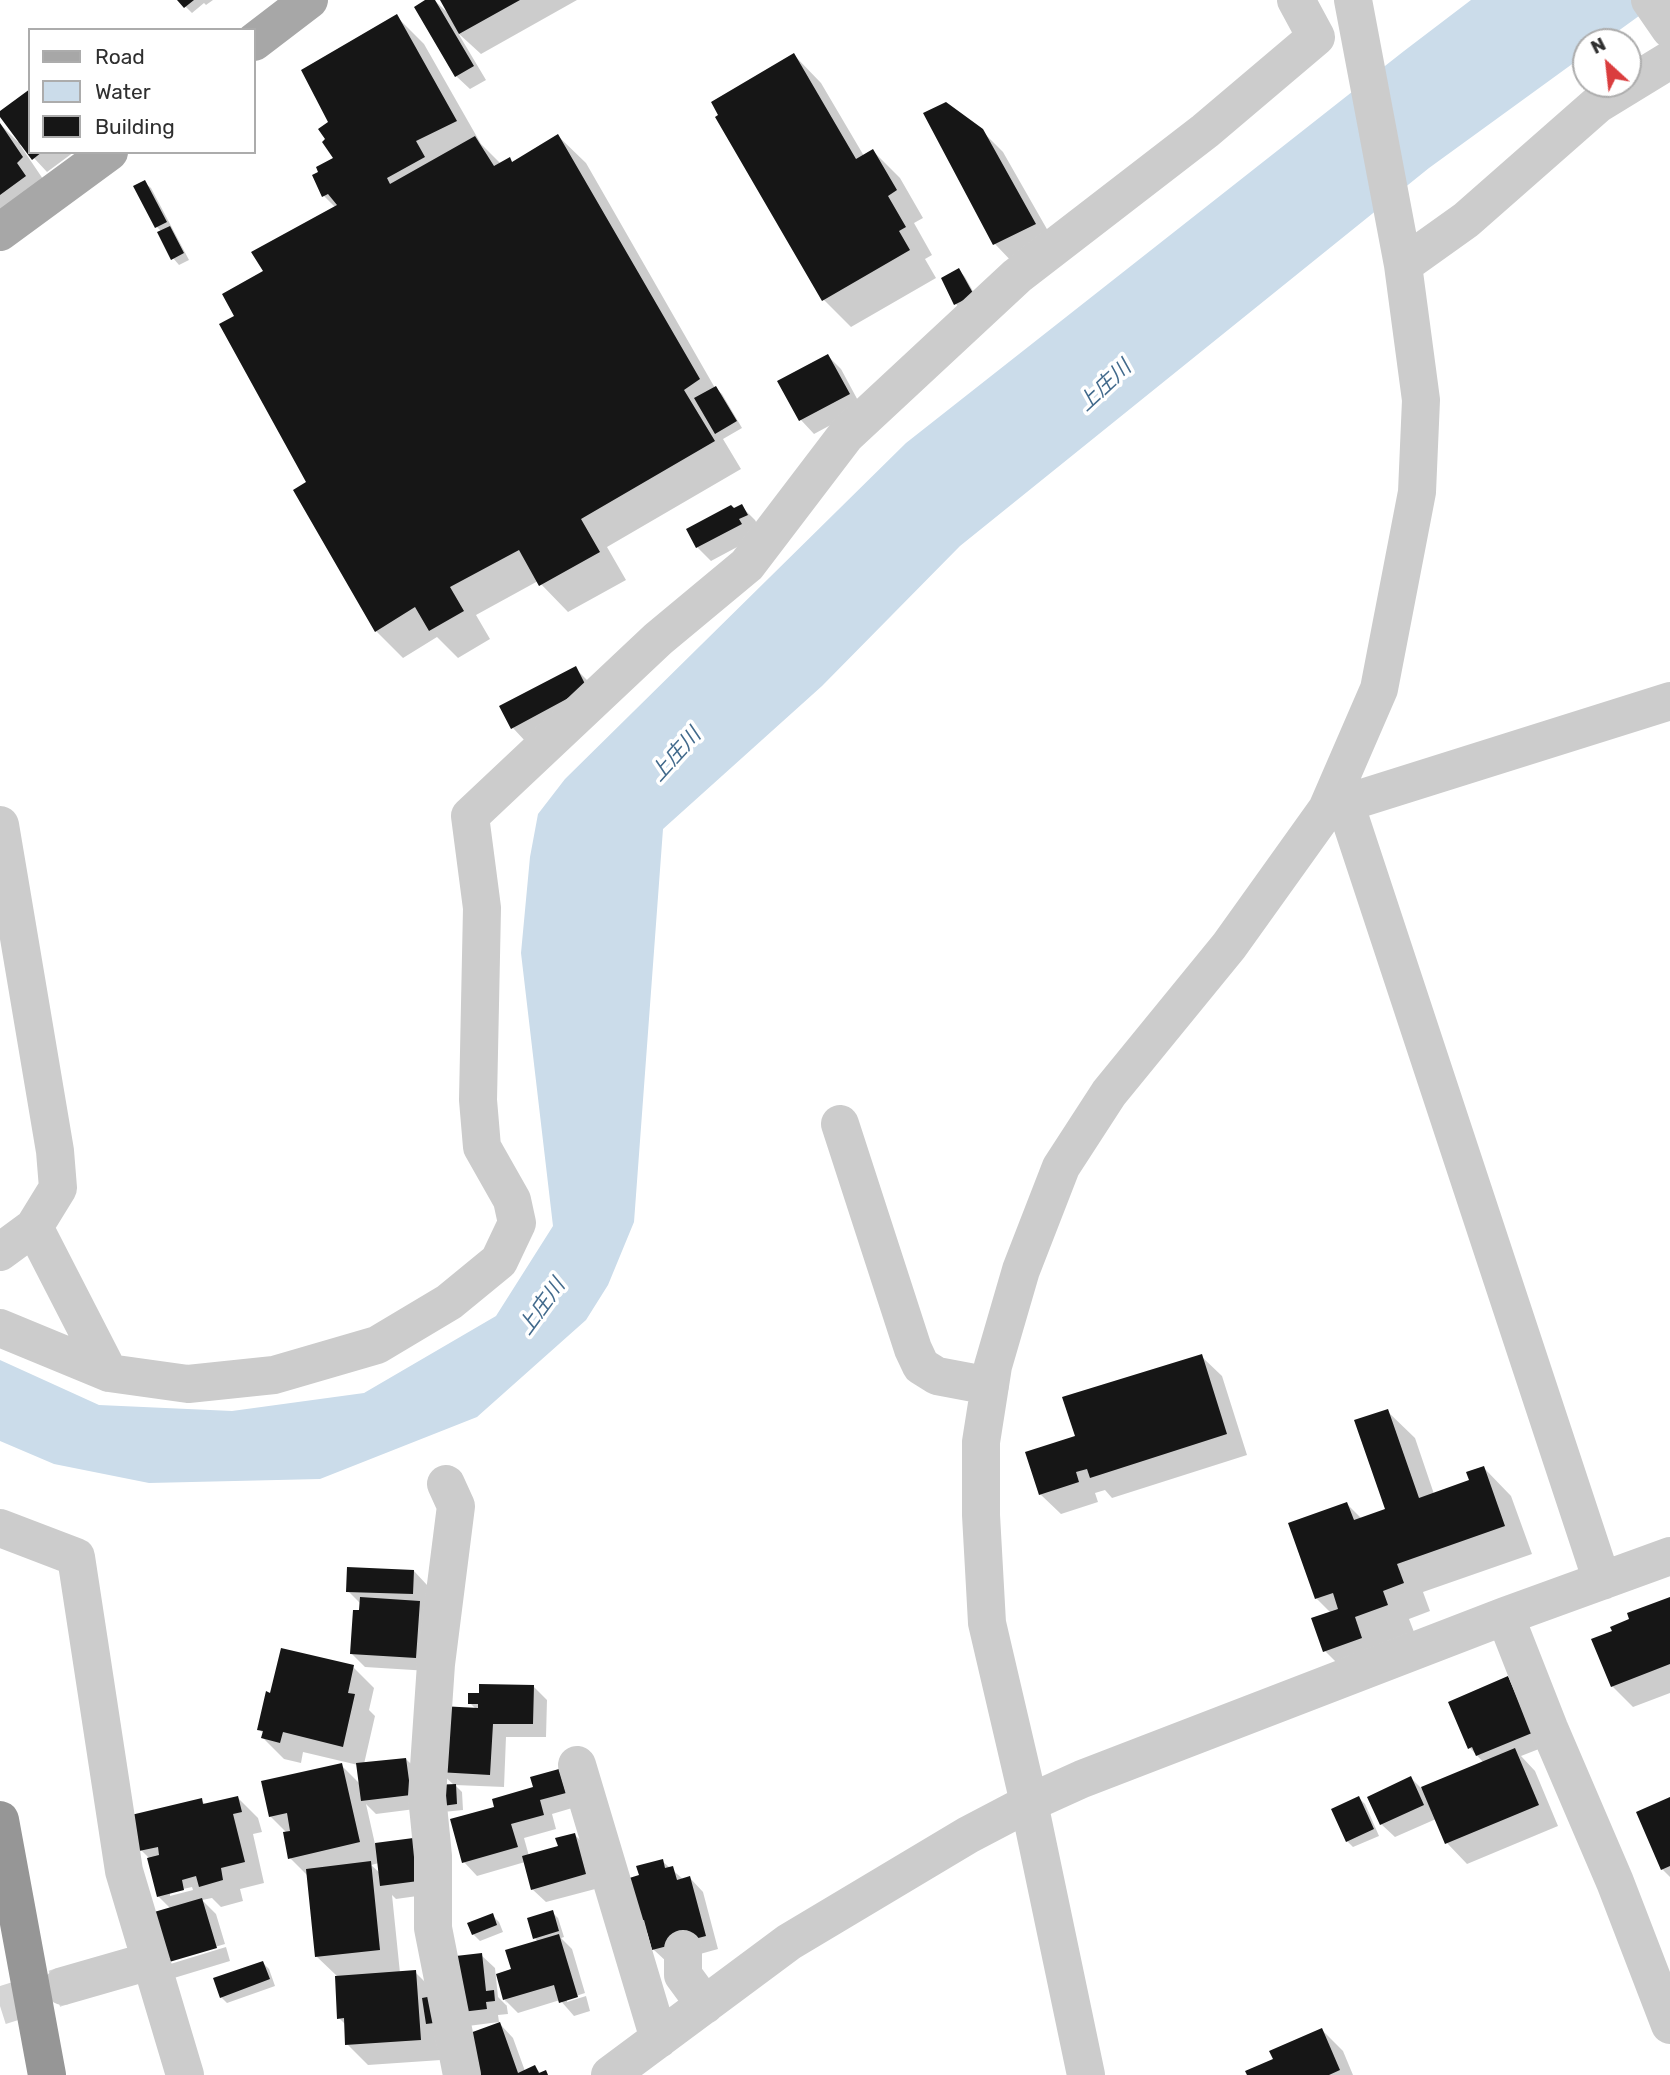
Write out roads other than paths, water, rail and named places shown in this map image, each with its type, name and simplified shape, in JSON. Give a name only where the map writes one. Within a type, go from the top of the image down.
[{"type":"highway","points":[[0,1819],[47,2075]]},
{"type":"highway","points":[[0,1965],[20,2075]]},
{"type":"main road","points":[[256,40],[309,0]]},
{"type":"main road","points":[[0,232],[106,154]]},
{"type":"street","points":[[1296,0],[1316,37]]},
{"type":"street","points":[[1650,0],[1670,29]]},
{"type":"street","points":[[0,1328],[109,1373],[188,1384],[274,1375],[377,1345],[449,1302],[499,1261],[517,1223],[512,1200],[482,1147],[478,1100],[482,908],[470,816],[658,639],[747,565],[846,435],[1017,276],[1205,131],[1316,37],[1362,5],[1403,265],[1421,400],[1417,492],[1379,689],[1336,806],[1229,946],[1109,1093],[1061,1167],[1021,1270],[993,1366],[981,1442],[981,1515],[987,1623],[1029,1802],[1086,2075]]},
{"type":"street","points":[[1403,265],[1466,220],[1598,104],[1670,60]]},
{"type":"street","points":[[1336,806],[1670,701]]},
{"type":"street","points":[[1336,806],[1602,1581]]},
{"type":"street","points":[[0,825],[55,1151],[58,1188],[34,1227],[0,1252]]},
{"type":"street","points":[[840,1124],[912,1349],[921,1366],[937,1376],[990,1386]]},
{"type":"street","points":[[34,1227],[109,1373]]},
{"type":"street","points":[[446,1484],[456,1506],[436,1664],[427,1797],[433,1856],[433,1928],[462,2075]]},
{"type":"street","points":[[0,1528],[76,1557],[124,1871],[186,2075]]},
{"type":"street","points":[[610,2075],[789,1942],[968,1835],[1029,1802],[1082,1779],[1505,1616],[1670,1556]]},
{"type":"street","points":[[1505,1616],[1549,1728],[1615,1882],[1670,2025]]},
{"type":"street","points":[[578,1765],[659,2039]]},
{"type":"street","points":[[683,1949],[683,1975],[705,2005]]},
{"type":"street","points":[[63,1986],[150,1961]]},
{"type":"water","name":"上庄川","points":[[1471,0],[1661,0],[1622,28],[1572,28],[1572,64],[1429,168],[960,546],[822,686],[663,829],[634,1222],[608,1285],[586,1320],[477,1417],[320,1479],[149,1483],[54,1464],[0,1441],[0,1360],[99,1405],[232,1411],[364,1393],[496,1316],[553,1226],[521,953],[530,857],[538,814],[565,779],[906,443]]},
{"type":"tunnel","points":[[0,2006],[63,1986]]}]
